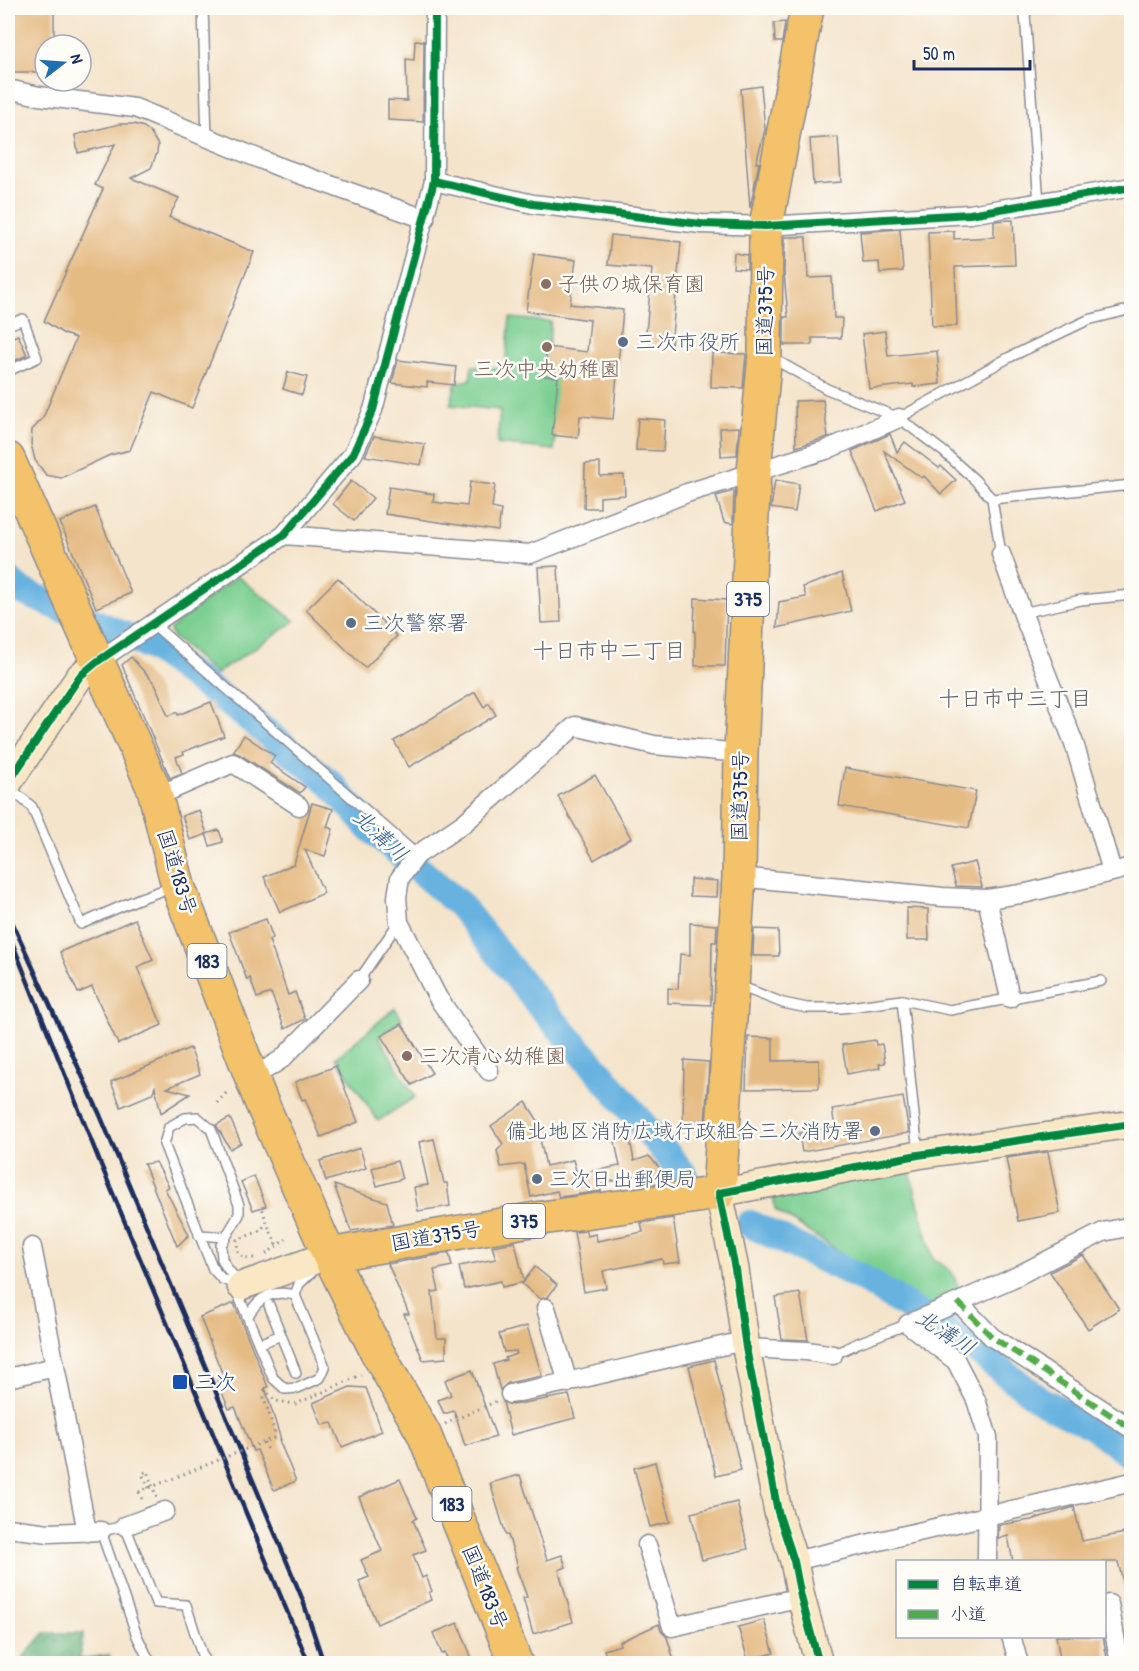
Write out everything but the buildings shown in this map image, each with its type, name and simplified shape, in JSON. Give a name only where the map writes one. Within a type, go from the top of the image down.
[{"type":"highway","name":"国道375号","points":[[329,1255],[530,1220],[720,1193],[739,877],[741,753],[754,471],[765,354],[766,226],[807,8]]},
{"type":"highway","name":"国道183号","points":[[8,459],[98,661],[155,797],[177,885],[240,1085],[376,1350],[424,1434],[516,1664]]},
{"type":"highway","name":"国道183号","points":[[376,1350],[388,1396],[499,1664]]},
{"type":"street","points":[[8,784],[80,676],[98,661],[284,535],[353,454],[373,410],[434,182],[435,8]]},
{"type":"street","points":[[8,89],[39,96],[135,108],[277,166],[425,219]]},
{"type":"street","points":[[434,182],[533,204],[701,224],[766,226],[970,214],[1131,187]]},
{"type":"street","points":[[284,535],[530,554],[687,493],[826,450],[899,418]]},
{"type":"street","points":[[1001,554],[1074,743],[1112,871]]},
{"type":"street","points":[[489,1071],[438,998],[399,921],[397,897],[400,878],[412,862],[464,823],[575,726],[654,745],[741,753]]},
{"type":"street","points":[[155,797],[233,763],[299,806]]},
{"type":"street","points":[[739,877],[942,897],[987,899],[1027,893],[1131,867]]},
{"type":"street","points":[[987,899],[1010,998]]},
{"type":"street","points":[[240,1085],[282,1059],[359,980]]},
{"type":"street","points":[[819,1664],[801,1598],[794,1561],[778,1512],[720,1193],[918,1155],[1131,1124]]},
{"type":"street","points":[[987,1560],[988,1437],[976,1400],[956,1361],[908,1324],[1011,1279],[1103,1232],[1131,1226]]},
{"type":"street","points":[[8,1528],[49,1533],[94,1532],[55,1367],[32,1247]]},
{"type":"street","points":[[241,1286],[329,1255]]},
{"type":"street","points":[[958,1302],[992,1337],[1131,1429]]},
{"type":"street","points":[[546,1308],[568,1383]]},
{"type":"street","points":[[510,1395],[702,1350],[746,1345],[832,1355]]},
{"type":"street","points":[[8,1378],[55,1367]]},
{"type":"street","points":[[794,1561],[986,1514],[1131,1482]]},
{"type":"street","points":[[125,1526],[162,1505]]},
{"type":"street","points":[[647,1545],[672,1627],[801,1598]]},
{"type":"street","points":[[1106,1605],[1109,1604],[1120,1664]]},
{"type":"street","points":[[1012,1638],[1019,1664]]},
{"type":"lane","points":[[202,8],[207,138]]},
{"type":"lane","points":[[1030,8],[1025,14],[1039,203]]},
{"type":"lane","points":[[899,418],[1010,357],[1088,320],[1131,309]]},
{"type":"lane","points":[[8,325],[22,319],[37,358],[8,371]]},
{"type":"lane","points":[[765,354],[827,389],[899,418],[967,473],[992,499],[1001,554]]},
{"type":"lane","points":[[992,499],[1131,485]]},
{"type":"lane","points":[[1022,613],[1081,600],[1131,595]]},
{"type":"lane","points":[[148,627],[412,862]]},
{"type":"lane","points":[[8,784],[32,807],[81,924],[177,885]]},
{"type":"lane","points":[[359,980],[399,921]]},
{"type":"lane","points":[[733,983],[783,1003],[807,1008],[842,1008],[902,1000],[950,1010],[1101,981]]},
{"type":"lane","points":[[902,1000],[918,1155]]},
{"type":"lane","points":[[241,1286],[222,1279],[213,1269],[164,1144],[169,1127],[185,1118],[197,1117],[211,1129],[239,1205],[239,1215],[221,1245],[222,1259],[241,1286],[240,1299],[273,1378],[285,1389],[298,1388],[320,1378],[325,1367],[296,1295],[300,1284],[329,1255]]},
{"type":"lane","points":[[199,1235],[226,1237]]},
{"type":"lane","points":[[248,1316],[254,1305],[263,1298],[281,1292],[296,1295]]},
{"type":"lane","points":[[269,1305],[296,1373]]},
{"type":"lane","points":[[832,1355],[908,1324]]},
{"type":"lane","points":[[259,1344],[281,1335]]},
{"type":"lane","points":[[151,1664],[94,1532],[125,1526],[156,1603],[186,1605],[205,1664]]},
{"type":"path","points":[[217,1103],[240,1085]]},
{"type":"path","points":[[262,1207],[277,1246]]},
{"type":"path","points":[[266,1221],[262,1230],[237,1240],[238,1253],[245,1258],[252,1259],[268,1252],[286,1239]]},
{"type":"path","points":[[140,1492],[276,1437],[264,1398],[266,1391]]},
{"type":"path","points":[[424,1434],[510,1395]]},
{"type":"path","points":[[264,1442],[269,1452]]},
{"type":"path","points":[[148,1488],[142,1474],[147,1471],[162,1505]]},
{"type":"green space","points":[[510,318],[551,322],[546,372],[562,374],[554,450],[497,444],[500,410],[450,405],[456,383],[470,380],[472,366],[505,369]]},
{"type":"green space","points":[[237,576],[295,621],[216,674],[172,636],[170,629]]},
{"type":"green space","points":[[395,1008],[402,1019],[379,1037],[415,1097],[378,1121],[336,1058]]},
{"type":"green space","points":[[908,1165],[933,1258],[952,1272],[960,1291],[926,1308],[775,1210],[773,1187]]},
{"type":"green space","points":[[45,1633],[84,1633],[79,1659],[109,1655],[113,1663],[18,1663]]},
{"type":"waterway","name":"北溝川","points":[[8,579],[19,590],[154,648],[242,713],[329,782],[369,827],[459,904],[541,1007],[601,1074],[685,1176]]},
{"type":"waterway","name":"北溝川","points":[[750,1224],[862,1278],[972,1347],[1040,1400],[1094,1427],[1132,1456]]},
{"type":"railway","points":[[8,913],[100,1115],[302,1598],[324,1664]]},
{"type":"railway","points":[[12,942],[99,1160],[309,1664]]},
{"type":"marked path","points":[[958,1302],[992,1337],[1132,1429]]},
{"type":"cycle path","points":[[8,783],[80,676],[98,661],[284,535],[353,454],[373,410],[434,181],[435,8]]},
{"type":"cycle path","points":[[434,181],[533,204],[701,224],[766,226],[970,214],[1132,187]]},
{"type":"cycle path","points":[[819,1664],[794,1561],[778,1512],[746,1348],[735,1269],[719,1193],[918,1155],[1132,1124]]},
{"type":"place","name":"子供の城保育園","points":[[546,284]]},
{"type":"place","name":"三次市役所","points":[[623,342]]},
{"type":"place","name":"三次中央幼稚園","points":[[547,347]]},
{"type":"place","name":"三次警察署","points":[[351,623]]},
{"type":"place","name":"三次清心幼稚園","points":[[407,1056]]},
{"type":"place","name":"備北地区消防広域行政組合三次消防署","points":[[875,1131]]},
{"type":"place","name":"三次日出郵便局","points":[[537,1179]]},
{"type":"place","name":"三次","points":[[180,1382]]},
{"type":"district","name":"十日市中二丁目","points":[[609,650]]},
{"type":"district","name":"十日市中三丁目","points":[[1015,698]]}]
